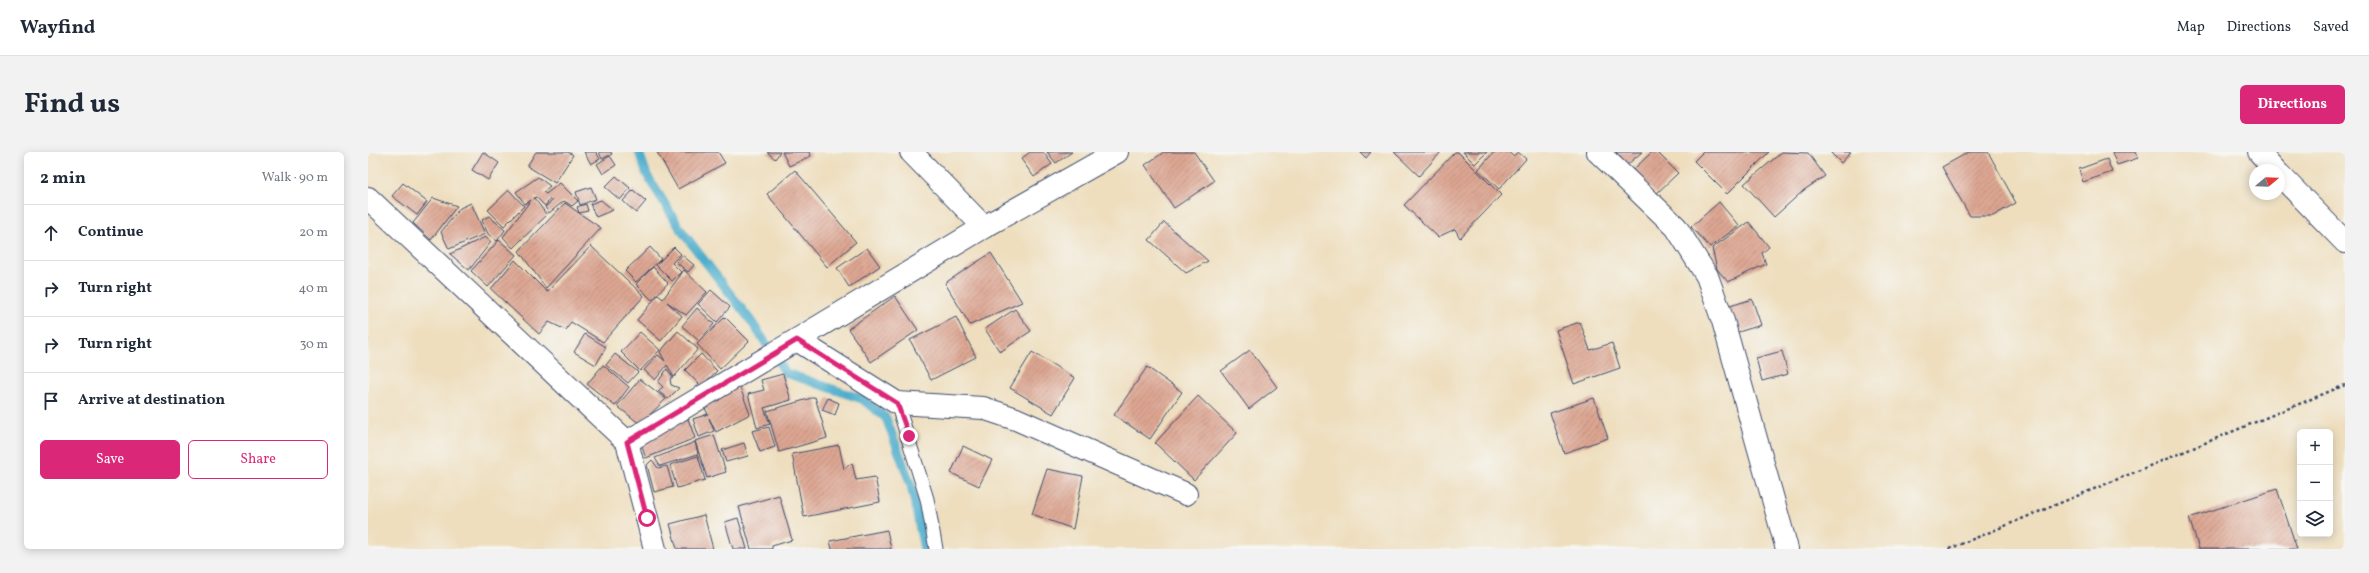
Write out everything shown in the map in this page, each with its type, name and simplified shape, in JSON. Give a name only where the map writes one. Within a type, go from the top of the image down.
[{"type":"street","points":[[911,152],[984,227]]},
{"type":"street","points":[[627,442],[984,227],[1117,152]]},
{"type":"street","points":[[1598,152],[1676,227],[1708,276],[1723,321],[1787,549]]},
{"type":"street","points":[[2259,152],[2270,164]]},
{"type":"street","points":[[2285,180],[2345,242]]},
{"type":"street","points":[[368,198],[627,442],[655,549]]},
{"type":"street","points":[[794,342],[897,403],[983,408],[1016,419],[1186,494]]},
{"type":"lane","points":[[897,403],[927,499],[936,549]]},
{"type":"path","points":[[1949,549],[2345,385]]},
{"type":"building","points":[[483,152],[499,163],[488,180],[472,170]]},
{"type":"building","points":[[536,152],[568,152],[573,155],[555,183],[527,166]]},
{"type":"building","points":[[584,152],[596,152],[600,159],[591,164]]},
{"type":"building","points":[[599,152],[611,152],[612,154],[602,159]]},
{"type":"building","points":[[657,152],[718,152],[725,163],[678,189]]},
{"type":"building","points":[[767,152],[780,152],[775,159]]},
{"type":"building","points":[[782,152],[810,152],[811,156],[789,166]]},
{"type":"building","points":[[1030,152],[1043,152],[1052,164],[1034,177],[1021,159]]},
{"type":"building","points":[[1047,152],[1072,152],[1056,163]]},
{"type":"building","points":[[1164,152],[1194,152],[1214,181],[1174,208],[1145,165]]},
{"type":"building","points":[[1360,152],[1371,152],[1366,158]]},
{"type":"building","points":[[1394,152],[1441,152],[1419,176]]},
{"type":"building","points":[[1455,152],[1458,152],[1501,195],[1460,238],[1455,229],[1438,237],[1404,205]]},
{"type":"building","points":[[1463,152],[1487,152],[1475,164]]},
{"type":"building","points":[[1494,152],[1508,152],[1513,156],[1518,152],[1526,159],[1499,189],[1478,170]]},
{"type":"building","points":[[1616,152],[1642,152],[1627,165]]},
{"type":"building","points":[[1652,152],[1657,152],[1678,173],[1656,194],[1633,170]]},
{"type":"building","points":[[1703,152],[1769,152],[1727,194],[1694,161]]},
{"type":"building","points":[[1782,152],[1808,153],[1825,176],[1804,190],[1774,217],[1744,184]]},
{"type":"building","points":[[1830,152],[1851,152],[1841,163]]},
{"type":"building","points":[[1969,152],[1988,152],[2016,203],[1993,216],[1970,216],[1942,167]]},
{"type":"building","points":[[2112,152],[2136,152],[2138,158],[2117,165]]},
{"type":"building","points":[[610,156],[616,165],[603,174],[597,164]]},
{"type":"building","points":[[2107,159],[2112,172],[2083,182],[2079,169]]},
{"type":"building","points":[[795,170],[856,242],[827,267],[767,194]]},
{"type":"building","points":[[616,176],[630,188],[620,200],[605,187]]},
{"type":"building","points":[[538,177],[550,186],[543,192],[546,194],[560,183],[578,201],[572,206],[564,201],[549,213],[545,207],[552,201],[550,199],[545,206],[536,197],[534,198],[547,215],[513,248],[503,237],[531,200],[525,204],[516,192]]},
{"type":"building","points":[[403,183],[427,202],[417,215],[392,196]]},
{"type":"building","points":[[591,187],[596,199],[580,205],[576,192]]},
{"type":"building","points":[[509,190],[524,206],[504,226],[488,210]]},
{"type":"building","points":[[633,190],[646,201],[636,213],[623,201]]},
{"type":"building","points":[[433,198],[457,206],[431,240],[413,223]]},
{"type":"building","points":[[601,200],[613,210],[596,217],[590,204]]},
{"type":"building","points":[[1719,202],[1739,226],[1710,247],[1691,227]]},
{"type":"building","points":[[471,203],[485,234],[449,249],[441,232],[460,208]]},
{"type":"building","points":[[565,203],[601,228],[546,288],[519,251]]},
{"type":"building","points":[[586,204],[588,211],[579,213],[577,207]]},
{"type":"building","points":[[489,216],[505,230],[497,241],[488,234],[482,220]]},
{"type":"building","points":[[1164,222],[1208,261],[1186,273],[1149,240]]},
{"type":"building","points":[[1749,222],[1769,247],[1762,253],[1766,264],[1728,282],[1717,269],[1712,248]]},
{"type":"building","points":[[485,237],[491,242],[469,270],[450,254]]},
{"type":"building","points":[[499,240],[516,255],[488,287],[471,271]]},
{"type":"building","points":[[591,246],[644,296],[603,342],[571,322],[566,330],[549,322],[539,334],[491,289],[515,260],[547,292]]},
{"type":"building","points":[[650,247],[661,259],[636,282],[625,271]]},
{"type":"building","points":[[674,247],[681,254],[672,263],[681,272],[672,281],[656,265]]},
{"type":"building","points":[[867,248],[880,266],[849,287],[837,268]]},
{"type":"building","points":[[991,253],[1022,302],[970,325],[945,283]]},
{"type":"building","points":[[682,255],[694,265],[688,272],[676,262]]},
{"type":"building","points":[[653,267],[668,283],[652,300],[636,284]]},
{"type":"building","points":[[684,270],[707,292],[686,315],[667,302],[682,316],[661,341],[637,320],[658,295],[663,299]]},
{"type":"building","points":[[711,290],[730,307],[717,322],[698,304]]},
{"type":"building","points":[[895,296],[918,330],[871,362],[848,329]]},
{"type":"building","points":[[1752,299],[1761,325],[1732,334],[1724,308]]},
{"type":"building","points":[[697,308],[714,324],[699,341],[682,326]]},
{"type":"building","points":[[1015,309],[1031,331],[1000,352],[985,329]]},
{"type":"building","points":[[725,317],[749,341],[720,369],[697,344]]},
{"type":"building","points":[[956,317],[976,357],[931,380],[910,340]]},
{"type":"building","points":[[1580,322],[1590,350],[1612,343],[1620,368],[1574,384],[1556,330]]},
{"type":"building","points":[[678,331],[698,349],[674,377],[667,365],[655,380],[644,370],[658,355],[665,361],[660,352]]},
{"type":"building","points":[[640,332],[660,350],[640,371],[621,352]]},
{"type":"building","points":[[585,334],[606,347],[596,365],[574,352]]},
{"type":"building","points":[[1250,350],[1277,387],[1249,409],[1221,371]]},
{"type":"building","points":[[1782,351],[1788,374],[1762,381],[1756,358]]},
{"type":"building","points":[[1032,352],[1075,378],[1053,414],[1010,388]]},
{"type":"building","points":[[615,354],[638,372],[628,383],[606,365]]},
{"type":"building","points":[[701,354],[717,371],[701,386],[685,370]]},
{"type":"building","points":[[603,365],[629,387],[615,406],[587,384]]},
{"type":"building","points":[[1147,367],[1182,392],[1150,439],[1114,415]]},
{"type":"building","points":[[667,369],[673,377],[670,379],[671,385],[679,388],[668,399],[658,391],[663,387],[658,382]]},
{"type":"building","points":[[783,374],[791,400],[764,408],[770,424],[757,428],[748,394],[764,390],[761,380]]},
{"type":"building","points":[[640,379],[666,399],[640,424],[617,406]]},
{"type":"building","points":[[738,382],[750,414],[716,432],[709,418],[714,431],[699,437],[693,419],[708,414],[702,403]]},
{"type":"building","points":[[1198,396],[1237,433],[1194,480],[1155,443]]},
{"type":"building","points":[[815,397],[827,438],[779,452],[767,411]]},
{"type":"building","points":[[828,398],[839,403],[835,415],[822,410]]},
{"type":"building","points":[[1594,398],[1608,438],[1564,453],[1550,413]]},
{"type":"building","points":[[688,419],[695,438],[646,458],[639,439]]},
{"type":"building","points":[[769,427],[775,447],[760,452],[752,431]]},
{"type":"building","points":[[714,435],[726,472],[707,478],[695,441]]},
{"type":"building","points":[[695,442],[698,454],[660,466],[655,458]]},
{"type":"building","points":[[744,443],[748,456],[726,462],[722,450]]},
{"type":"building","points":[[839,445],[844,469],[852,463],[856,480],[875,477],[880,502],[804,517],[792,454]]},
{"type":"building","points":[[963,446],[992,460],[979,486],[951,473]]},
{"type":"building","points":[[698,456],[705,480],[677,488],[670,465]]},
{"type":"building","points":[[652,460],[658,468],[667,466],[673,487],[654,492],[647,465]]},
{"type":"building","points":[[1047,469],[1083,476],[1073,529],[1032,514]]},
{"type":"building","points":[[2277,489],[2297,549],[2199,549],[2189,518]]},
{"type":"building","points":[[779,495],[792,540],[772,546],[772,549],[751,549],[739,507]]},
{"type":"building","points":[[704,515],[713,549],[677,549],[670,524]]},
{"type":"building","points":[[738,518],[747,549],[733,549],[725,522]]},
{"type":"building","points":[[887,530],[891,549],[832,549],[830,541]]},
{"type":"waterway","points":[[639,152],[647,175],[681,230],[751,321],[786,373],[862,399],[886,418],[911,485],[924,549]]},
{"type":"route","points":[[647,518],[627,442],[797,340],[897,403],[909,436]]}]
